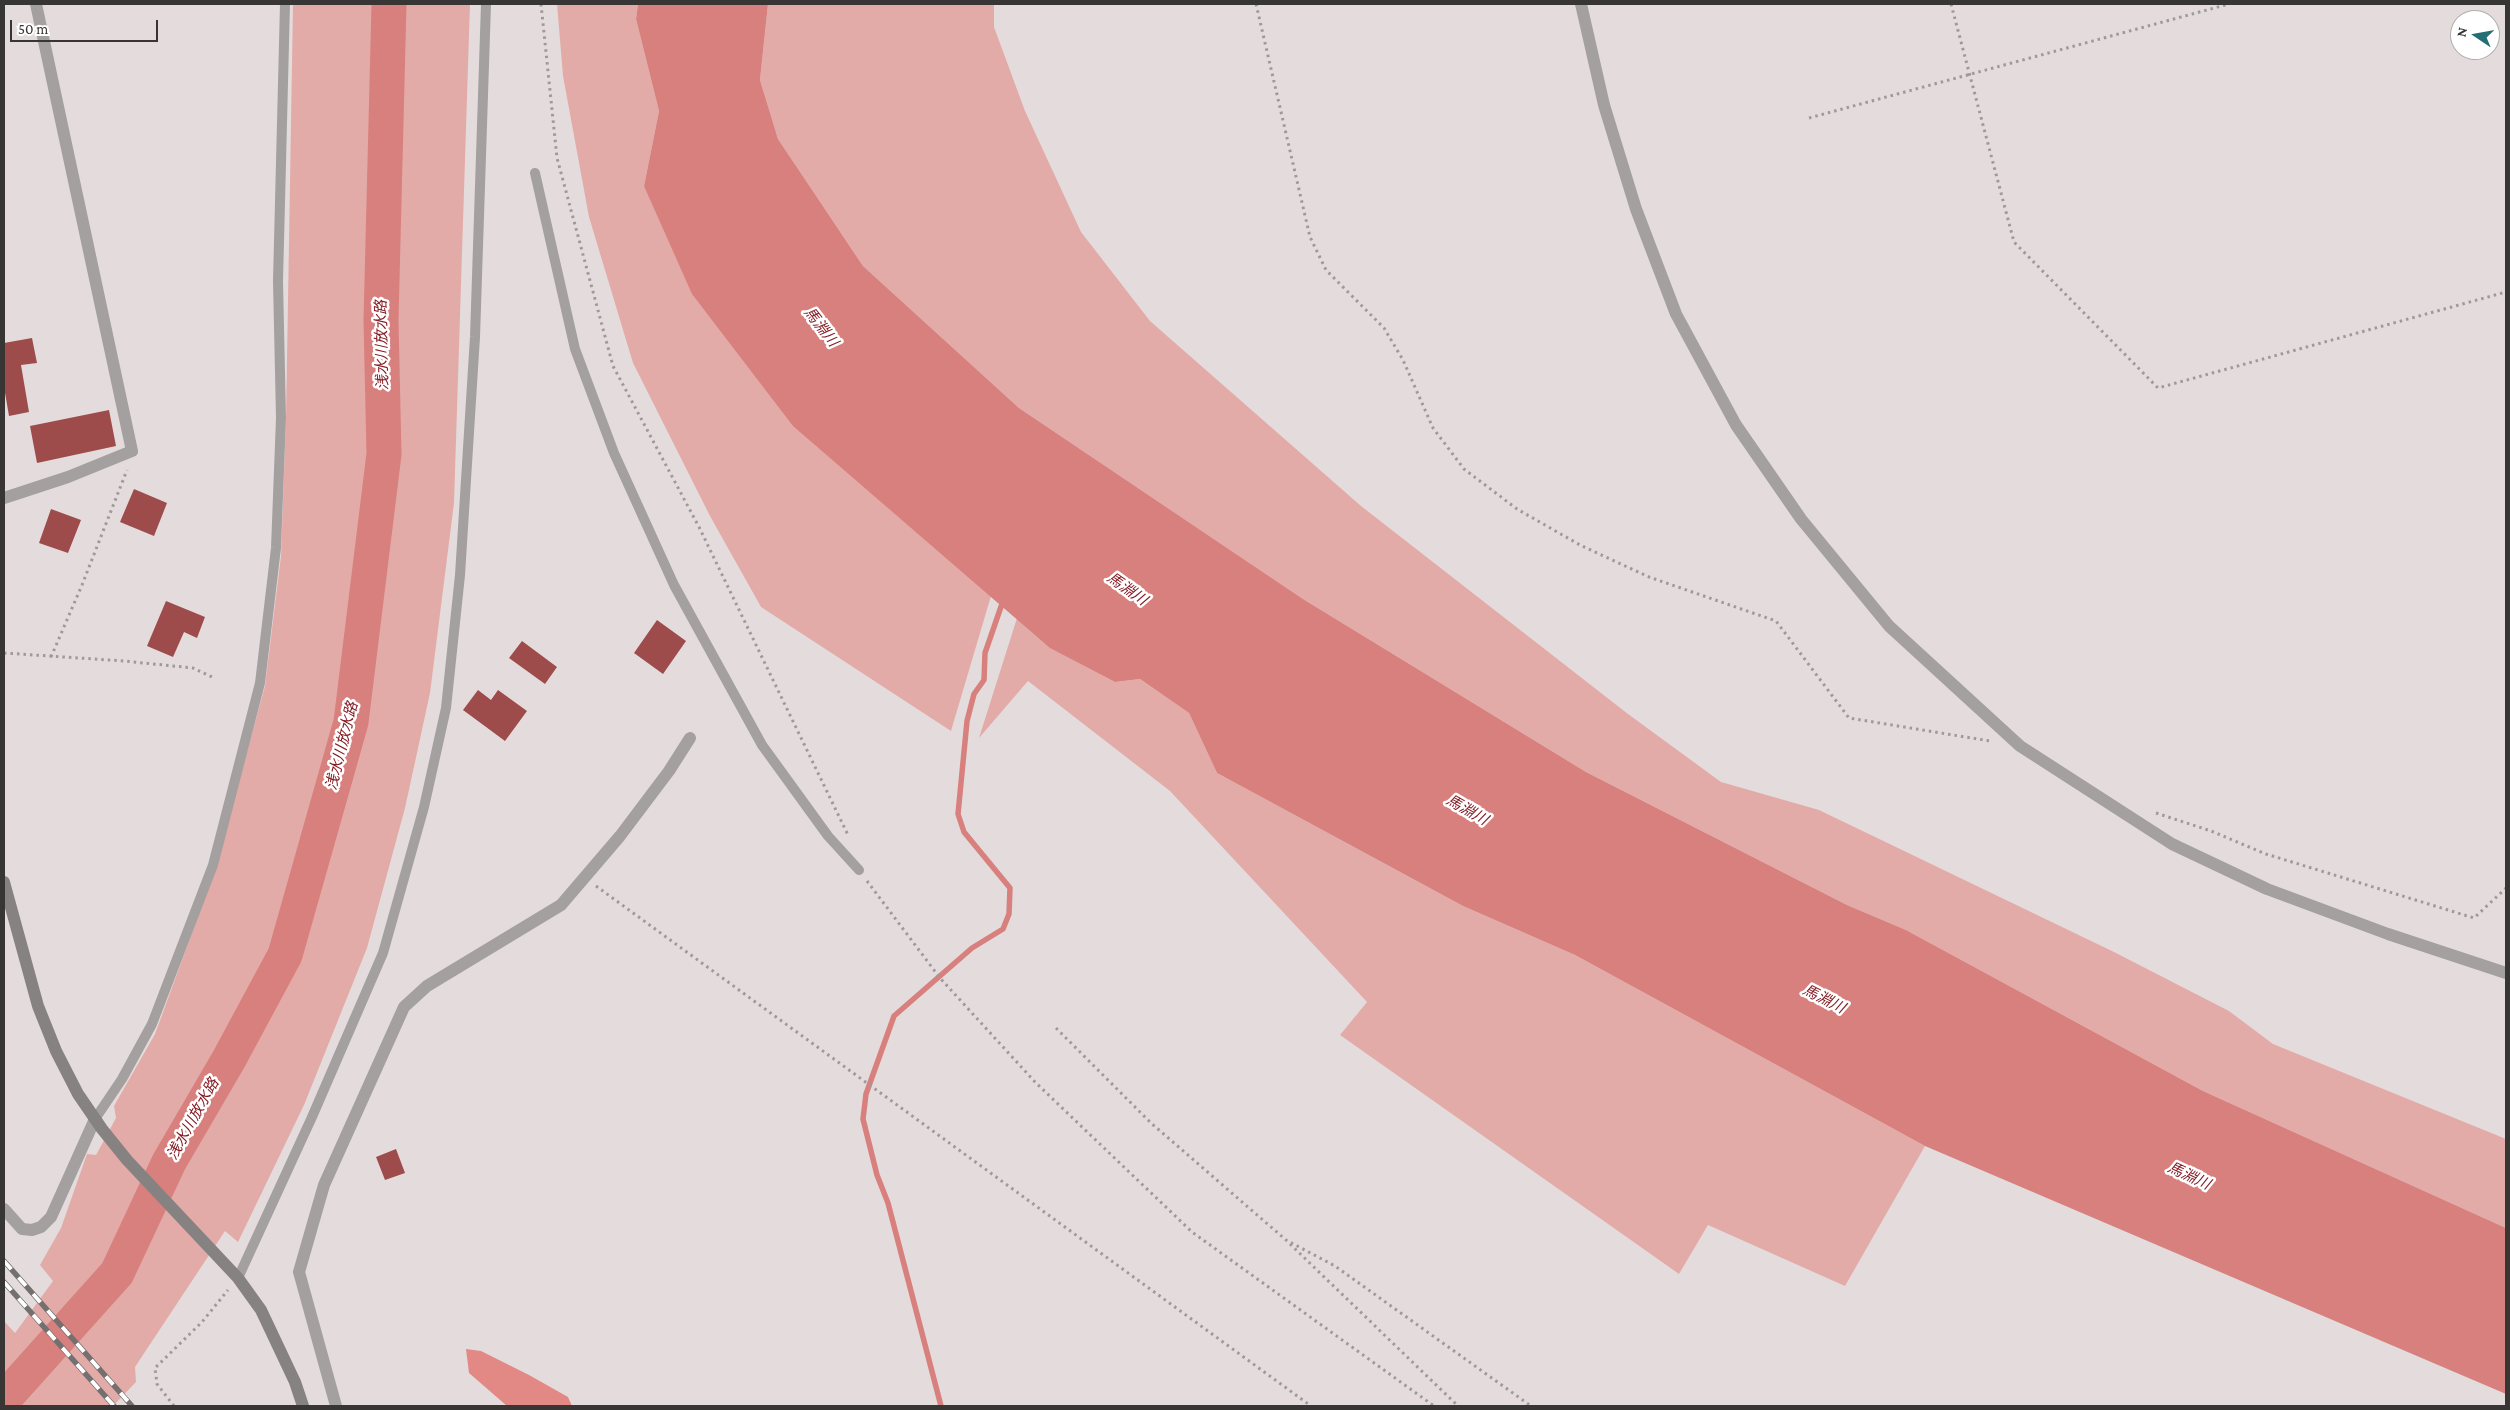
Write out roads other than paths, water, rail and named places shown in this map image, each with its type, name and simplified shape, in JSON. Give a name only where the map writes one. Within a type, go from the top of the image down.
[{"type":"street","points":[[4,498],[68,477],[132,450],[36,4]]},
{"type":"street","points":[[1581,4],[1604,105],[1636,209],[1676,314],[1741,432],[1801,519],[1889,626],[2020,746],[2172,844],[2266,889],[2388,934],[2506,973]]},
{"type":"street","points":[[336,1406],[298,1272],[324,1185],[404,1007],[427,986],[561,905],[585,879],[669,771],[690,738]]},
{"type":"street","points":[[4,882],[38,1006],[56,1051],[78,1094],[127,1160],[238,1278],[261,1310],[295,1382],[303,1406]]},
{"type":"street","points":[[4,1209],[22,1229],[32,1230],[41,1227],[51,1217],[99,1124]]},
{"type":"lane","points":[[99,1124],[156,1015],[213,865],[260,684],[276,548],[280,446],[278,281],[285,4]]},
{"type":"lane","points":[[238,1278],[312,1117],[383,953],[424,807],[446,708],[460,575],[474,337],[486,4]]},
{"type":"lane","points":[[535,173],[575,349],[614,453],[674,585],[762,745],[828,836],[859,870]]},
{"type":"water","name":"馬淵川","points":[[638,4],[768,4],[760,80],[778,139],[863,266],[1019,408],[1303,599],[1586,772],[1847,905],[1906,930],[2203,1091],[2506,1228],[2506,1394],[1925,1146],[1575,955],[1463,906],[1217,773],[1189,713],[1140,679],[1115,682],[1050,648],[793,426],[692,294],[644,186],[659,111],[636,19]]},
{"type":"waterway","name":"浅水川放水路","points":[[4,1399],[117,1273],[169,1162],[229,1059],[285,955],[351,722],[384,454],[381,320],[389,4]]},
{"type":"waterway","points":[[941,1406],[888,1203],[877,1175],[863,1119],[866,1094],[894,1016],[972,948],[1003,929],[1009,914],[1010,888],[964,832],[958,814],[967,721],[974,694],[984,680],[985,653],[1004,598]]},
{"type":"railway","points":[[4,1261],[132,1406]]},
{"type":"railway","points":[[4,1282],[114,1406]]}]
